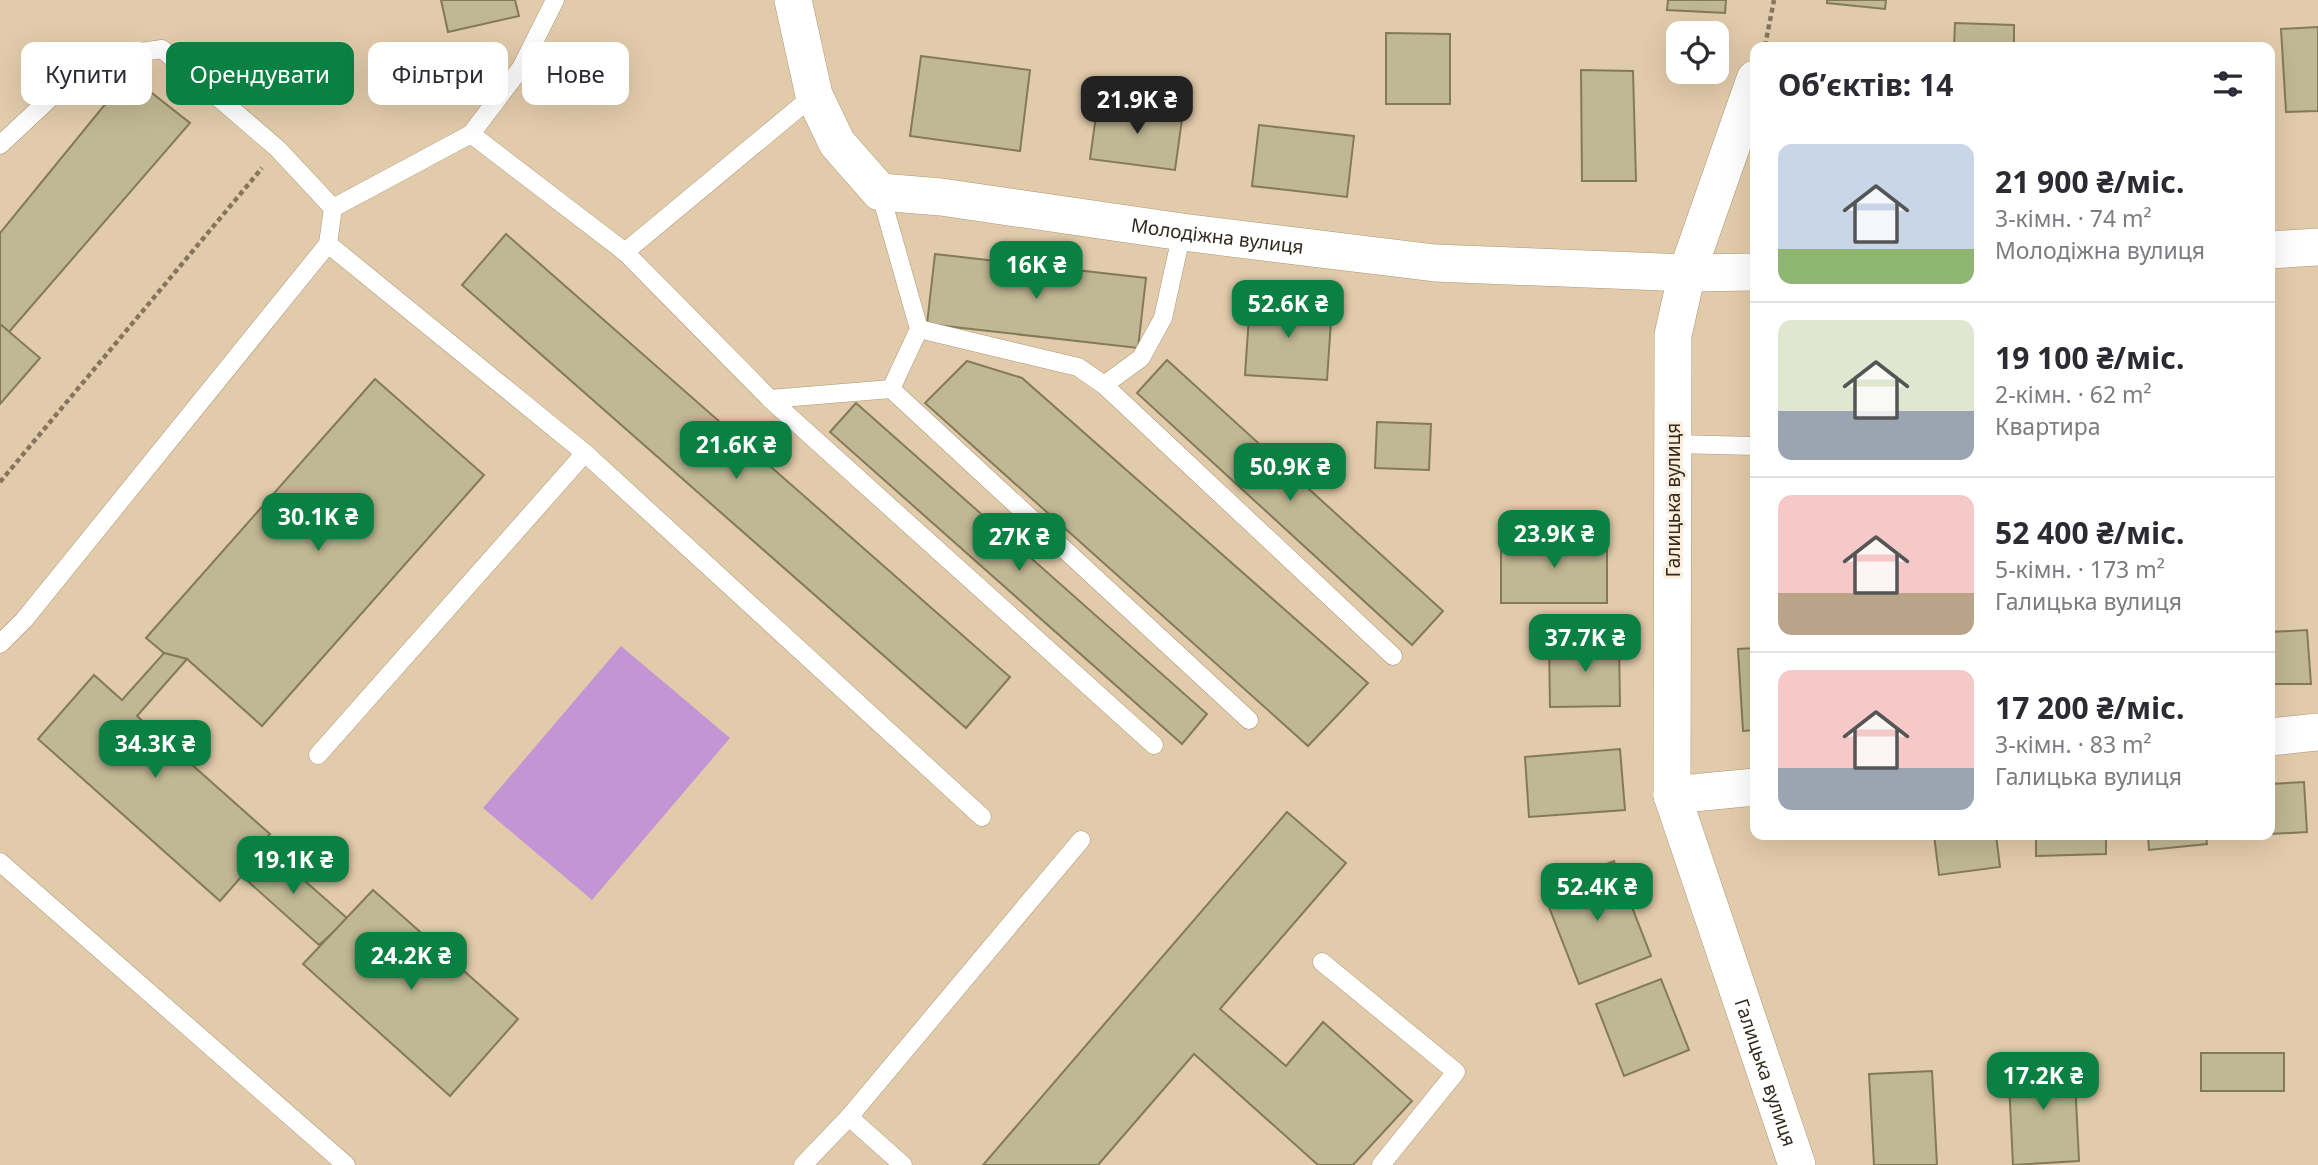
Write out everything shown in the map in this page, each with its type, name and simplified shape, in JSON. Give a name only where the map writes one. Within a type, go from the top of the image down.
[{"type":"street","points":[[793,0],[814,95],[838,143],[880,192]]},
{"type":"street","name":"Галицька вулиця","points":[[1750,93],[1687,273],[1673,335],[1672,795],[1797,1165]]},
{"type":"street","name":"Молодіжна вулиця","points":[[880,192],[941,197],[1182,232],[1434,263],[1687,273],[1750,272]]},
{"type":"street","points":[[2275,250],[2318,247]]},
{"type":"street","points":[[2275,736],[2318,732]]},
{"type":"street","points":[[1672,795],[1750,787]]},
{"type":"lane","points":[[333,208],[471,134],[521,68],[555,0]]},
{"type":"lane","points":[[0,145],[92,59],[162,49],[278,149],[333,208]]},
{"type":"lane","points":[[625,253],[814,95]]},
{"type":"lane","points":[[471,134],[625,253],[770,399],[1154,745]]},
{"type":"lane","points":[[880,192],[919,329],[891,389]]},
{"type":"lane","points":[[0,644],[24,620],[328,244],[333,208]]},
{"type":"lane","points":[[1104,385],[1141,358],[1163,318],[1182,232]]},
{"type":"lane","points":[[328,244],[586,453],[982,817]]},
{"type":"lane","points":[[919,329],[1078,367],[1104,385],[1394,656]]},
{"type":"lane","points":[[770,399],[891,389],[1249,720]]},
{"type":"lane","points":[[1674,444],[1750,446]]},
{"type":"lane","points":[[318,755],[586,453]]},
{"type":"lane","points":[[803,1165],[849,1117],[1081,840]]},
{"type":"lane","points":[[0,862],[346,1165]]},
{"type":"lane","points":[[1322,962],[1456,1072],[1381,1165]]},
{"type":"lane","points":[[849,1117],[903,1165]]},
{"type":"path","points":[[1766,42],[1774,0]]},
{"type":"path","points":[[0,482],[278,149]]},
{"type":"shaded area","points":[[621,646],[730,738],[592,900],[483,808]]},
{"type":"building","points":[[441,0],[515,0],[519,16],[448,32]]},
{"type":"building","points":[[1668,0],[1726,0],[1725,13],[1667,10]]},
{"type":"building","points":[[1827,0],[1886,0],[1885,9],[1827,3]]},
{"type":"building","points":[[1955,23],[2014,25],[2014,42],[1954,42]]},
{"type":"building","points":[[2318,27],[2318,111],[2286,112],[2281,29]]},
{"type":"building","points":[[1386,33],[1450,34],[1450,104],[1386,104]]},
{"type":"building","points":[[921,56],[1030,70],[1020,151],[910,136]]},
{"type":"building","points":[[1581,70],[1633,71],[1636,181],[1582,181]]},
{"type":"building","points":[[152,93],[190,123],[9,332],[0,324],[0,233],[105,105],[152,105]]},
{"type":"building","points":[[1098,101],[1183,112],[1175,170],[1090,159]]},
{"type":"building","points":[[1259,125],[1354,136],[1347,197],[1252,186]]},
{"type":"building","points":[[506,234],[1010,677],[966,728],[462,285]]},
{"type":"building","points":[[935,254],[1146,278],[1138,348],[927,324]]},
{"type":"building","points":[[1250,301],[1332,306],[1327,380],[1245,375]]},
{"type":"building","points":[[0,324],[40,358],[0,404]]},
{"type":"building","points":[[1167,360],[1443,611],[1412,645],[1137,393]]},
{"type":"building","points":[[967,361],[1022,378],[1368,683],[1308,746],[925,403]]},
{"type":"building","points":[[375,379],[484,475],[262,726],[187,659],[164,653],[146,638]]},
{"type":"building","points":[[856,403],[1207,714],[1182,744],[830,432]]},
{"type":"building","points":[[1377,422],[1431,424],[1429,470],[1375,468]]},
{"type":"building","points":[[1607,536],[1607,603],[1501,603],[1501,537]]},
{"type":"building","points":[[2307,630],[2311,684],[2275,684],[2275,632]]},
{"type":"building","points":[[1619,641],[1620,706],[1550,707],[1549,643]]},
{"type":"building","points":[[1750,648],[1750,730],[1743,731],[1738,649]]},
{"type":"building","points":[[164,653],[187,659],[137,716],[270,834],[242,876],[220,901],[38,739],[94,675],[122,700]]},
{"type":"building","points":[[1620,749],[1625,810],[1529,817],[1525,757]]},
{"type":"building","points":[[2304,782],[2307,832],[2275,834],[2275,784]]},
{"type":"building","points":[[1287,812],[1346,863],[1220,1009],[1286,1066],[1323,1022],[1412,1101],[1353,1165],[1318,1165],[1194,1054],[1098,1165],[983,1165]]},
{"type":"building","points":[[1935,840],[1997,840],[2000,867],[1939,875]]},
{"type":"building","points":[[2036,840],[2106,840],[2106,854],[2036,856]]},
{"type":"building","points":[[2148,840],[2207,840],[2207,844],[2149,850]]},
{"type":"building","points":[[262,843],[348,919],[319,945],[242,876]]},
{"type":"building","points":[[1614,861],[1651,956],[1579,984],[1542,889]]},
{"type":"building","points":[[373,890],[518,1019],[450,1096],[303,964]]},
{"type":"building","points":[[1661,979],[1689,1050],[1624,1076],[1596,1004]]},
{"type":"building","points":[[2201,1053],[2284,1053],[2284,1091],[2201,1091]]},
{"type":"building","points":[[2074,1059],[2079,1161],[2013,1165],[2008,1062]]},
{"type":"building","points":[[1932,1071],[1937,1165],[1874,1165],[1869,1074]]}]
